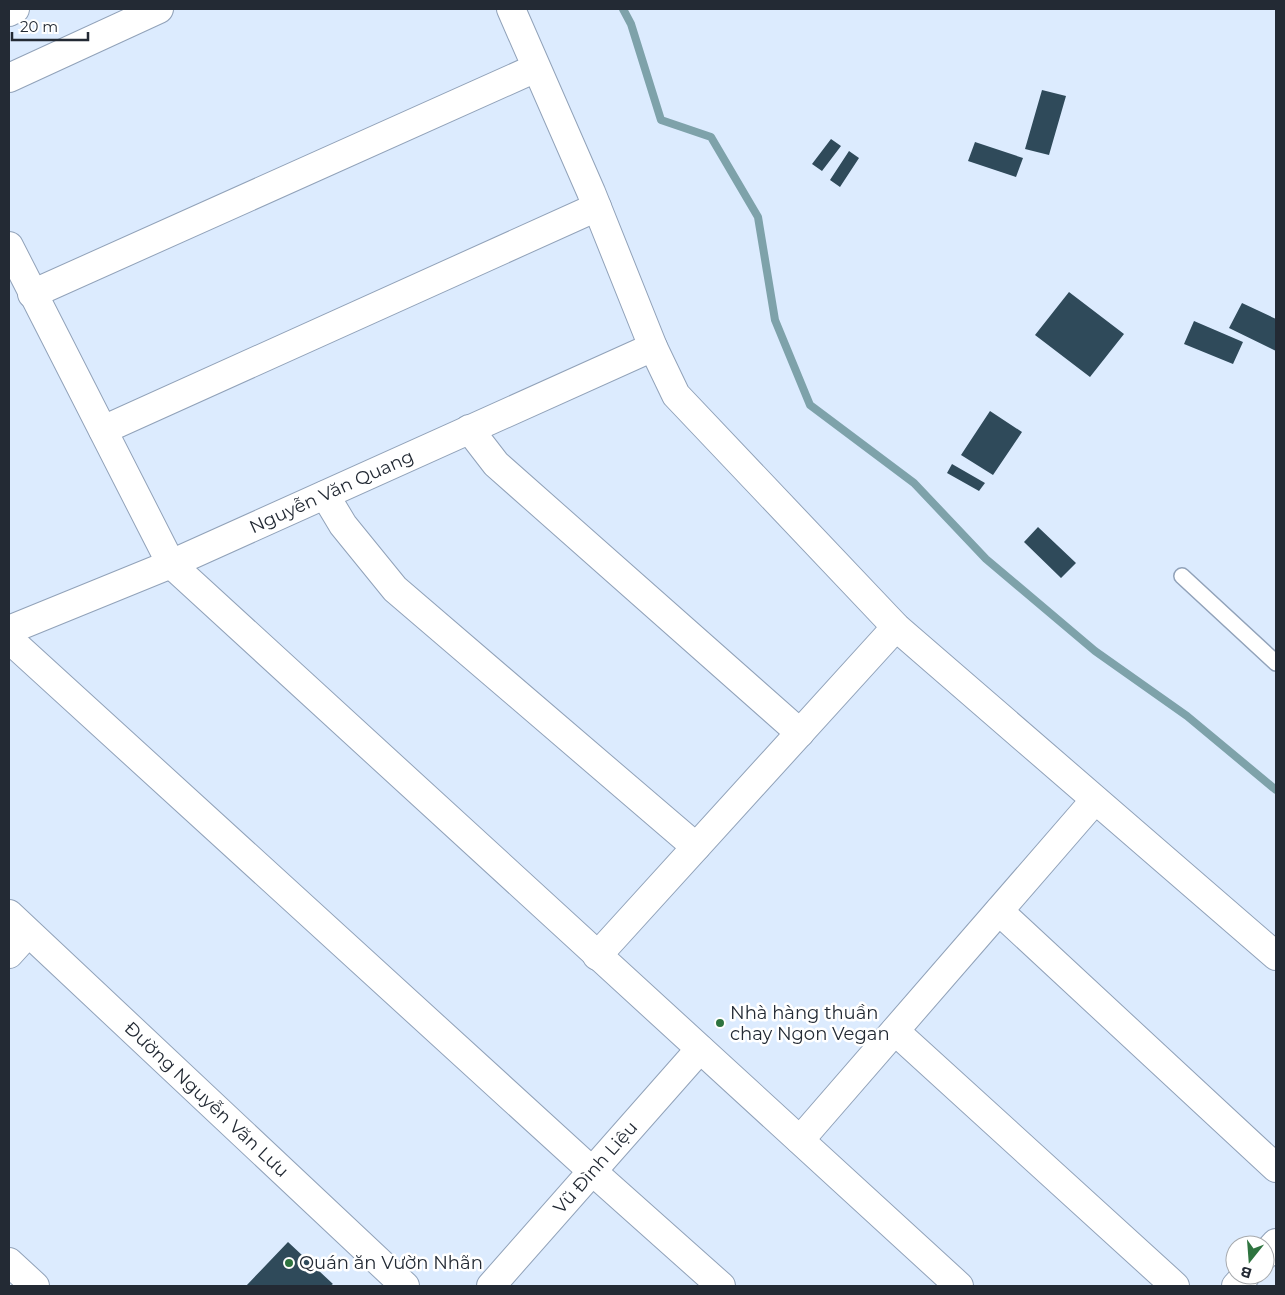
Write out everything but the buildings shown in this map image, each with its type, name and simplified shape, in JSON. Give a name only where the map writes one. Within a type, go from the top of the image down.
[{"type":"street","points":[[9,12],[15,9]]},
{"type":"street","points":[[9,78],[159,9]]},
{"type":"street","points":[[511,9],[597,207],[653,347],[676,395],[708,431],[896,627],[1276,956]]},
{"type":"street","points":[[32,294],[536,68]]},
{"type":"street","points":[[103,430],[597,207]]},
{"type":"street","points":[[9,246],[171,564],[959,1286]]},
{"type":"street","name":"Nguyễn Văn Quang","points":[[9,630],[171,564],[653,347]]},
{"type":"street","points":[[469,430],[496,464],[800,733]]},
{"type":"street","points":[[325,495],[343,524],[395,589],[696,847]]},
{"type":"street","points":[[597,956],[896,627]]},
{"type":"street","points":[[9,639],[592,1171],[721,1286]]},
{"type":"street","points":[[800,1140],[1095,800]]},
{"type":"street","points":[[999,911],[1276,1168]]},
{"type":"street","name":"Đường Nguyễn Văn Lưu","points":[[9,914],[405,1286]]},
{"type":"street","points":[[9,954],[28,933]]},
{"type":"street","points":[[895,1031],[1175,1286]]},
{"type":"street","name":"Vũ Đình Liệu","points":[[491,1286],[700,1049]]},
{"type":"street","points":[[9,1262],[35,1286]]},
{"type":"lane","points":[[1182,576],[1276,663]]},
{"type":"waterway","points":[[623,9],[631,24],[661,120],[711,137],[758,217],[775,320],[810,405],[914,483],[986,559],[1095,651],[1187,716],[1276,790]]},
{"type":"place","name":"Nhà hàng thuần chay Ngon Vegan","points":[[720,1023]]},
{"type":"place","name":"Quán ăn Vườn Nhãn","points":[[289,1263]]}]
